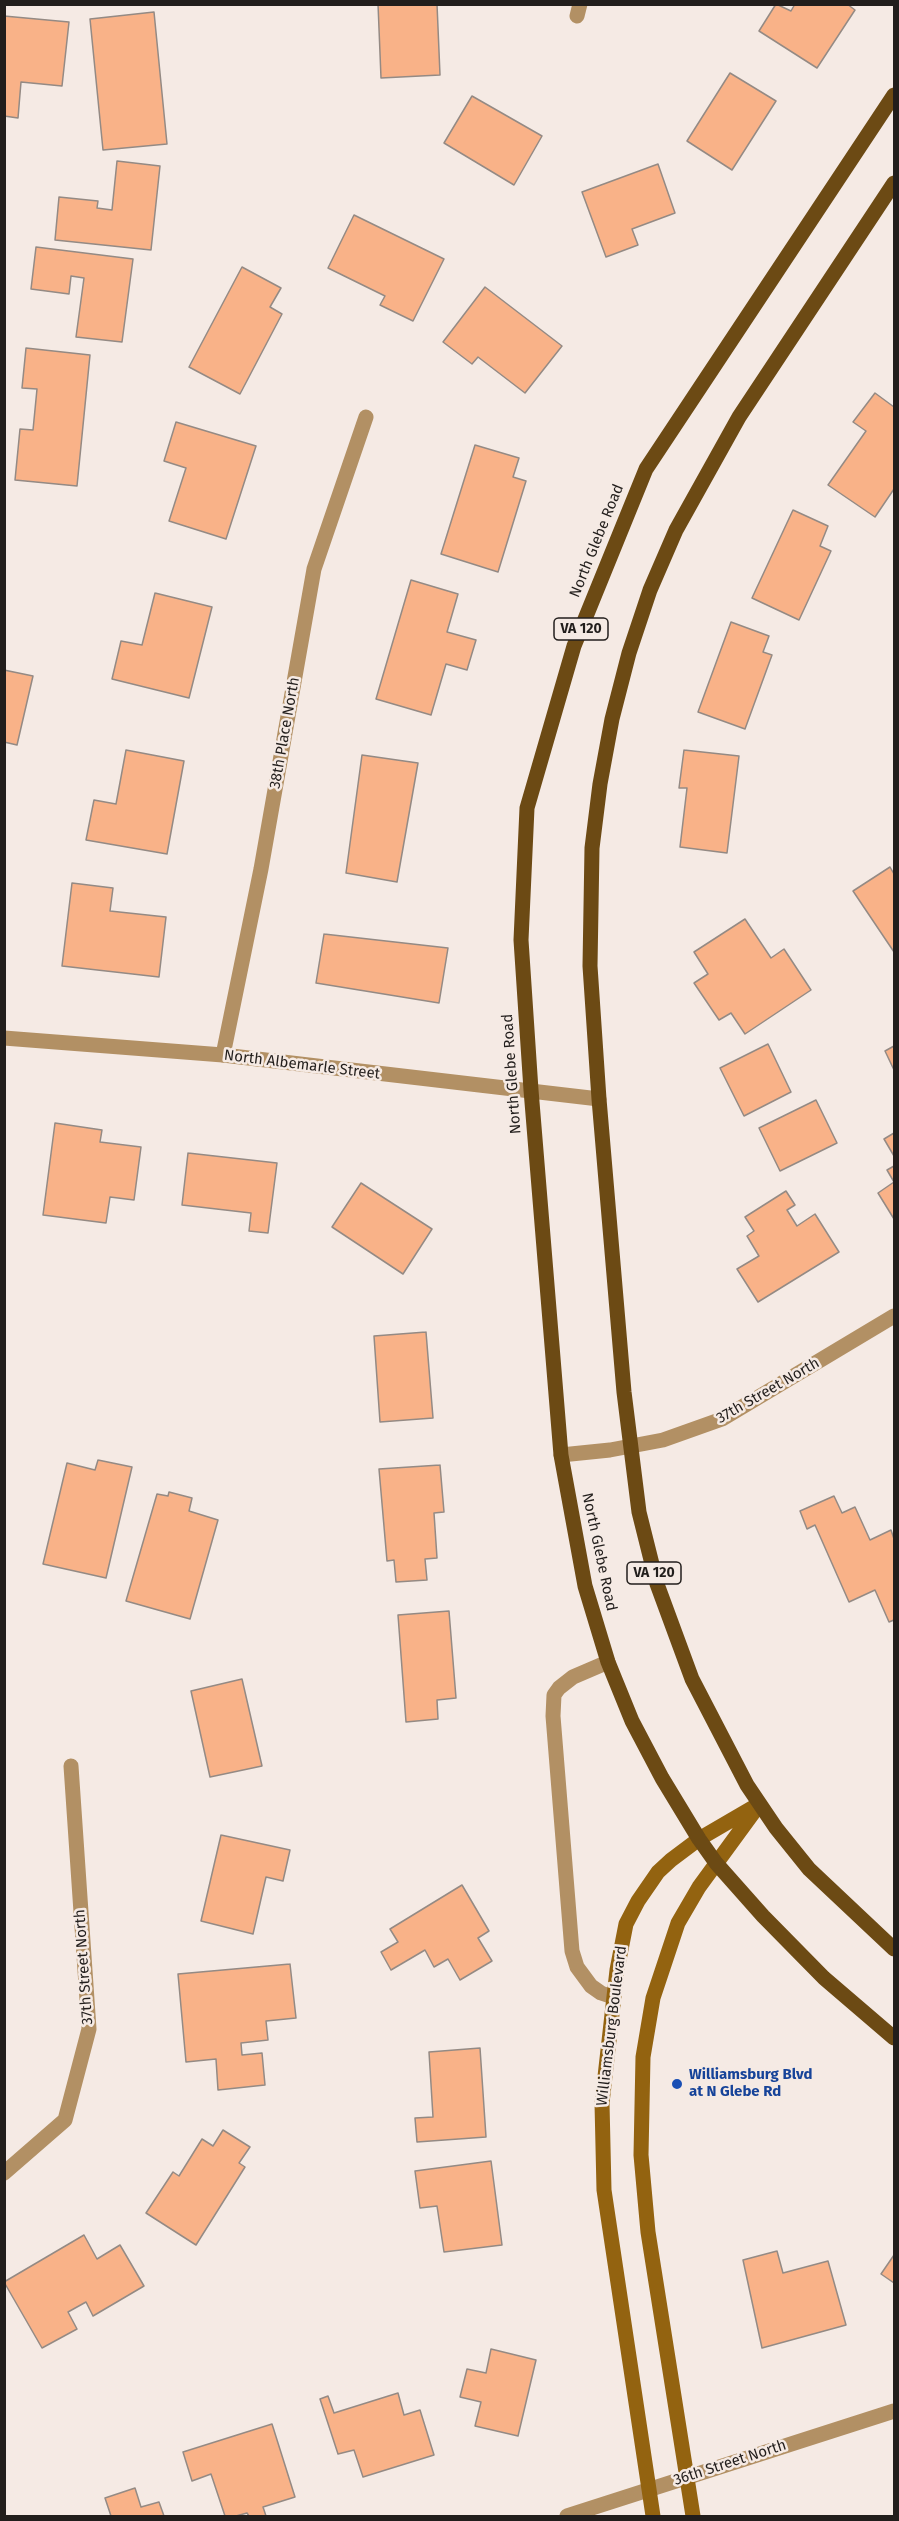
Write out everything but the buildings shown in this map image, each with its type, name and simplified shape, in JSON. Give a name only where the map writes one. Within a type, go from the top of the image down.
[{"type":"main road","name":"North Glebe Road","points":[[894,94],[646,469],[574,646],[527,808],[521,940],[561,1455],[585,1586],[608,1662],[632,1721],[662,1778],[716,1863],[763,1916],[824,1978],[894,2038]]},
{"type":"main road","name":"VA 120","points":[[894,183],[746,407],[708,470],[676,530],[659,570],[629,653],[610,730],[592,848],[590,966],[599,1099],[636,1491],[647,1549],[668,1617],[706,1708],[759,1804],[809,1869],[894,1949]]},
{"type":"main road","name":"Williamsburg Boulevard","points":[[652,2517],[604,2190],[602,2103],[613,1997],[626,1924],[638,1901],[664,1866],[699,1839],[759,1804]]},
{"type":"main road","points":[[693,2517],[648,2232],[641,2155],[643,2057],[651,2007],[669,1944],[687,1906],[759,1804]]},
{"type":"street","name":"38th Place North","points":[[223,1055],[261,869],[314,569],[366,417]]},
{"type":"street","name":"North Albemarle Street","points":[[4,1038],[223,1055],[599,1099]]},
{"type":"street","name":"37th Street North","points":[[561,1455],[631,1447],[685,1434],[722,1419],[894,1316]]},
{"type":"street","points":[[608,1662],[564,1682],[554,1695],[553,1710],[572,1951],[577,1967],[584,1978],[601,1994],[613,1997]]},
{"type":"street","name":"37th Street North","points":[[4,2173],[65,2120],[89,2029],[70,1766]]},
{"type":"street","name":"36th Street North","points":[[567,2517],[894,2411]]},
{"type":"place","name":"Williamsburg Blvd at N Glebe Rd","points":[[677,2084]]}]
